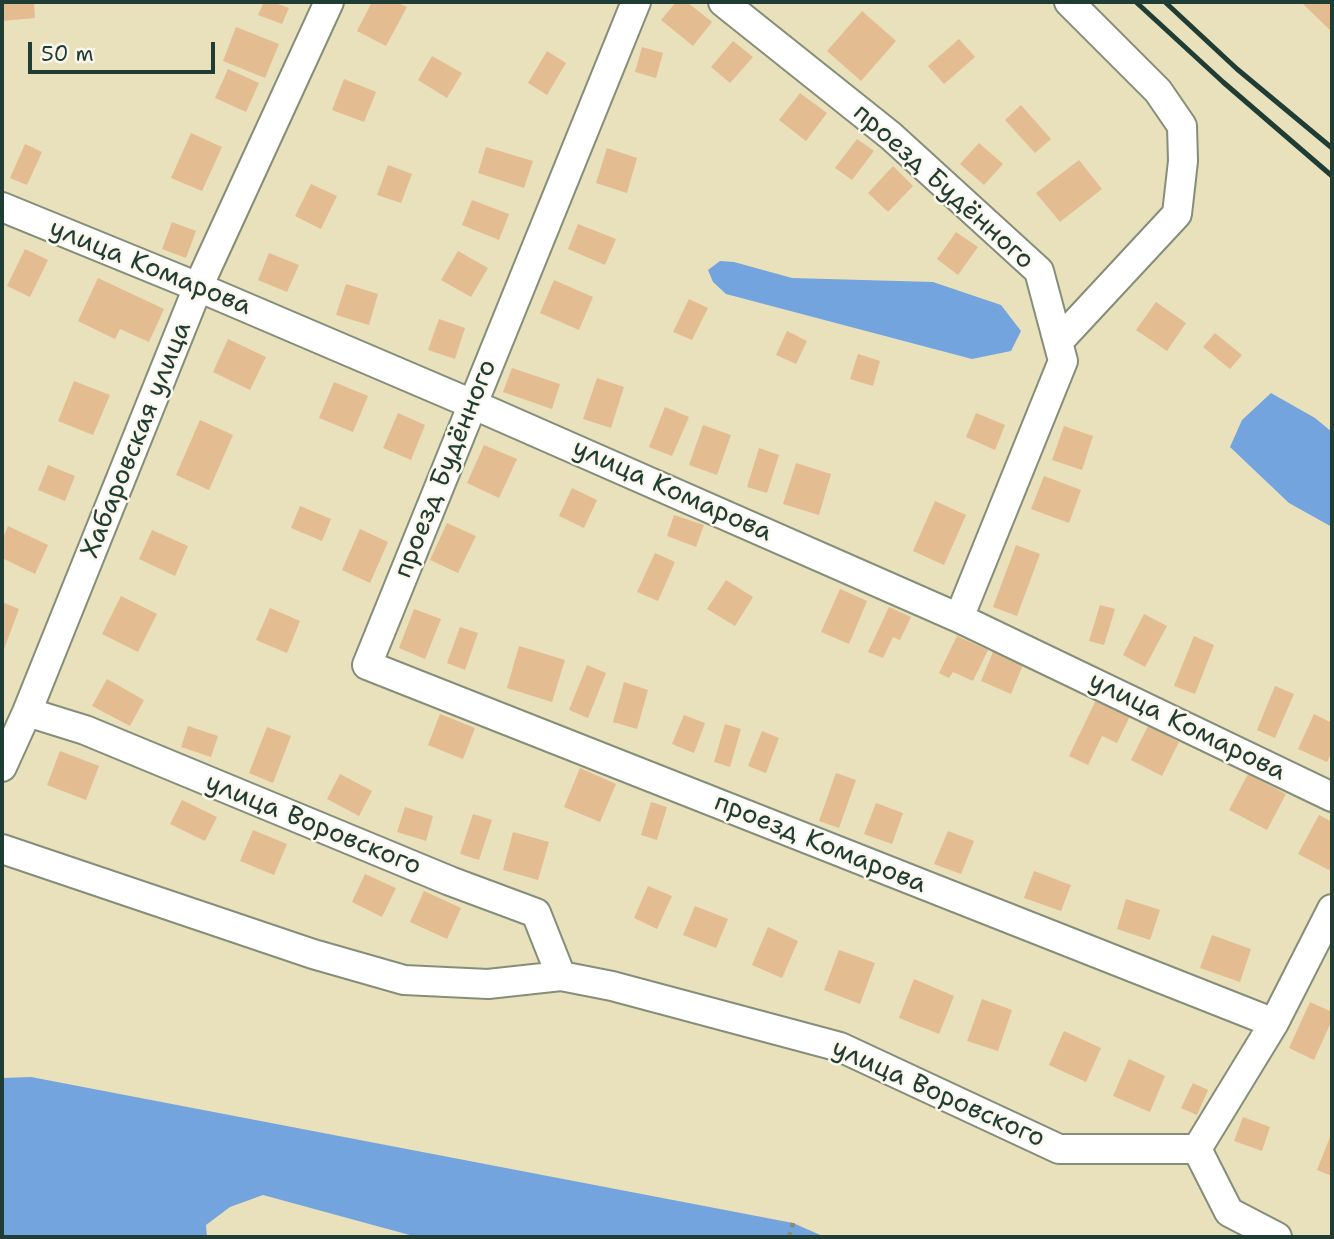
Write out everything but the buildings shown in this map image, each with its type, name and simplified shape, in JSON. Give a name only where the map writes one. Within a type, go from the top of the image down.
[{"type":"street","name":"Хабаровская улица","points":[[2,766],[27,712],[198,287],[330,2]]},
{"type":"street","name":"проезд Будённого","points":[[367,665],[636,2]]},
{"type":"street","name":"проезд Будённого","points":[[723,2],[891,136],[1039,271],[1063,361],[959,618]]},
{"type":"street","points":[[1058,342],[1177,214],[1184,161],[1182,126],[1158,91],[1069,2]]},
{"type":"street","name":"улица Комарова","points":[[2,207],[472,404],[959,618],[1332,797]]},
{"type":"street","name":"проезд Комарова","points":[[367,665],[1274,1023]]},
{"type":"street","name":"улица Воровского","points":[[27,712],[85,730],[438,876],[536,912],[561,976]]},
{"type":"street","name":"улица Воровского","points":[[2,849],[313,954],[404,980],[488,984],[561,976],[612,986],[840,1047],[1059,1149],[1197,1149]]},
{"type":"street","points":[[1277,1237],[1229,1212],[1197,1149],[1274,1023],[1332,909]]},
{"type":"path","points":[[789,1237],[793,1223]]},
{"type":"water","points":[[720,261],[734,262],[792,278],[933,282],[1001,305],[1021,331],[1011,351],[972,359],[726,294],[713,282],[708,270]]},
{"type":"water","points":[[1271,393],[1315,418],[1332,432],[1332,527],[1289,503],[1230,447],[1242,420]]},
{"type":"water","points":[[31,1077],[793,1223],[825,1237],[417,1237],[263,1195],[230,1207],[206,1225],[207,1237],[2,1237],[2,1078]]},
{"type":"railway","points":[[1136,2],[1332,176]]},
{"type":"railway","points":[[1165,2],[1237,69],[1332,148]]}]
